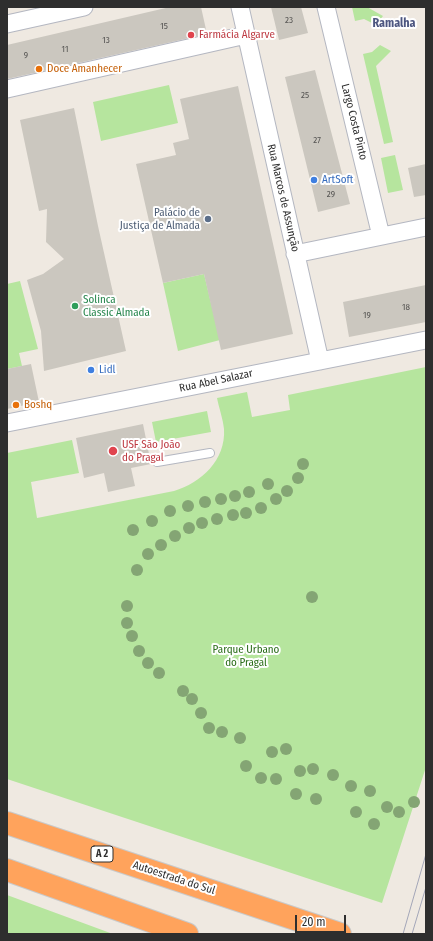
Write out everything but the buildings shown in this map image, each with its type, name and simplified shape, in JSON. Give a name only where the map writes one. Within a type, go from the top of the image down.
[{"type":"highway","name":"Autoestrada do Sul","points":[[7,823],[340,934]]},
{"type":"highway","points":[[7,870],[187,934]]},
{"type":"street","points":[[7,24],[84,7]]},
{"type":"street","name":"Rua Marcos de Assunção","points":[[240,7],[320,361]]},
{"type":"street","name":"Largo Costa Pinto","points":[[326,7],[381,236]]},
{"type":"street","points":[[7,89],[246,35]]},
{"type":"street","points":[[295,254],[426,227]]},
{"type":"street","name":"Rua Abel Salazar","points":[[7,423],[426,340]]},
{"type":"lane","points":[[157,462],[210,453]]},
{"type":"green space","points":[[352,7],[367,7],[383,16],[376,25],[364,19],[355,21]]},
{"type":"green space","points":[[380,45],[391,51],[376,66],[393,142],[384,144],[363,54],[372,52]]},
{"type":"green space","points":[[169,85],[178,123],[101,141],[93,102]]},
{"type":"green space","points":[[395,155],[403,190],[388,193],[381,158]]},
{"type":"green space","points":[[204,274],[220,340],[178,351],[163,283]]},
{"type":"green space","points":[[20,281],[38,349],[19,353],[22,366],[7,369],[7,284]]},
{"type":"green space","name":"Parque Urbano do Pragal","points":[[426,367],[426,767],[382,903],[7,779],[7,453],[72,440],[79,473],[31,482],[37,518],[174,491],[202,476],[210,469],[221,451],[224,440],[224,429],[217,398],[247,392],[252,417],[290,410],[288,395]]},
{"type":"green space","points":[[207,411],[211,432],[156,442],[152,422]]},
{"type":"green space","points":[[7,895],[113,934],[7,934]]},
{"type":"tram line","points":[[403,934],[426,854]]},
{"type":"tram line","points":[[412,934],[426,887]]},
{"type":"place","name":"Farmácia Algarve","points":[[191,35]]},
{"type":"place","name":"Doce Amanhecer","points":[[39,69]]},
{"type":"place","name":"ArtSoft","points":[[314,180]]},
{"type":"place","name":"Palácio de Justiça de Almada","points":[[208,219]]},
{"type":"place","name":"Solinca Classic Almada","points":[[75,306]]},
{"type":"place","name":"Lidl","points":[[91,370]]},
{"type":"place","name":"Boshq","points":[[16,405]]},
{"type":"place","name":"USF São João do Pragal","points":[[113,451]]},
{"type":"district","name":"Ramalha","points":[[394,24]]}]
